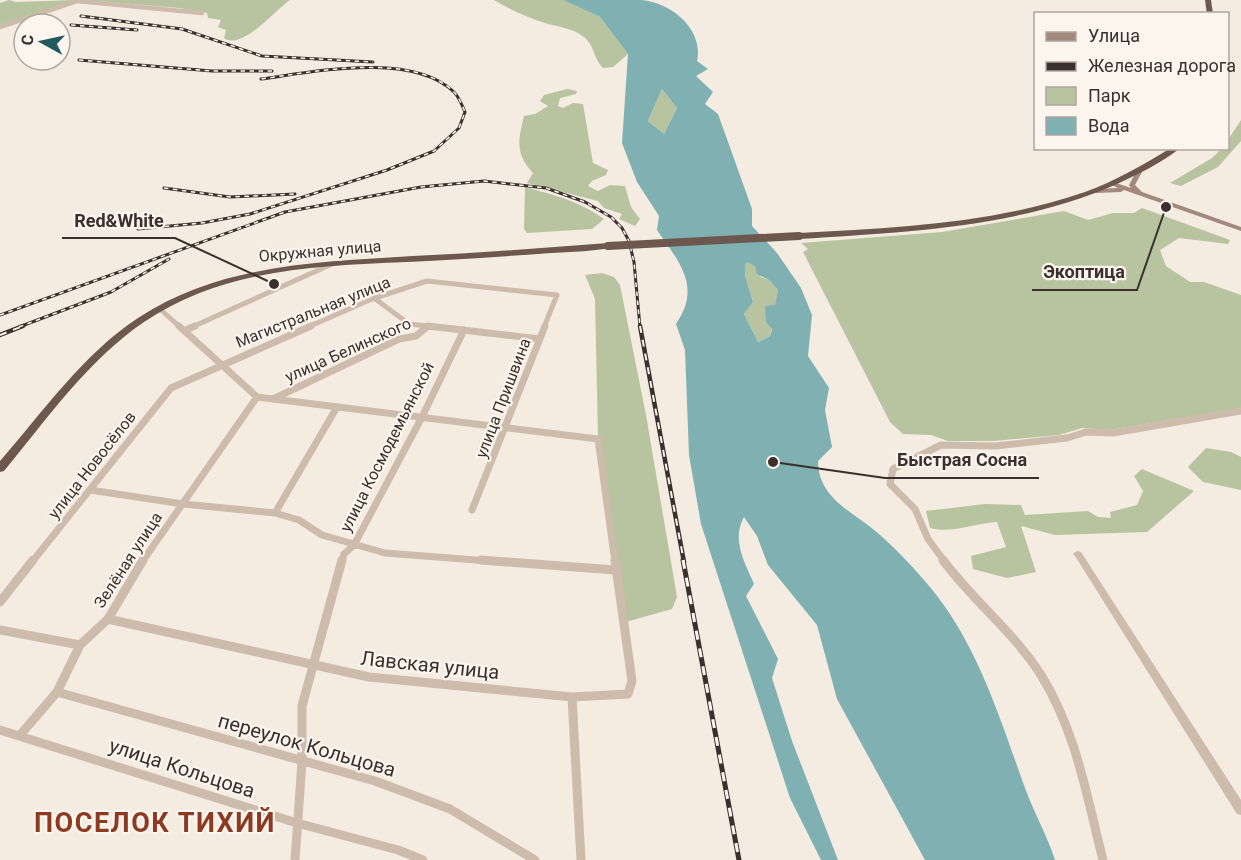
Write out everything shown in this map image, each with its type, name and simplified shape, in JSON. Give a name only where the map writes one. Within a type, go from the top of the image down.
[{"type":"highway","name":"Окружная улица","points":[[0,468],[112,343],[160,309],[197,290],[241,275],[275,268],[332,264],[944,227],[1026,213],[1096,191],[1140,170],[1174,150]]},
{"type":"main road","points":[[1140,170],[1132,184],[1143,195]]},
{"type":"main road","points":[[1113,184],[1241,229]]},
{"type":"main road","points":[[1096,191],[1114,190],[1143,195]]},
{"type":"street","points":[[0,27],[77,1],[202,13]]},
{"type":"street","points":[[186,330],[332,264]]},
{"type":"street","name":"Магистральная улица","points":[[221,364],[374,298],[427,281],[557,295]]},
{"type":"street","name":"улица Пришвина","points":[[472,510],[507,428],[557,295]]},
{"type":"street","points":[[374,298],[409,324],[428,326]]},
{"type":"street","points":[[90,490],[183,504],[275,513],[299,520],[322,535],[385,553],[615,570],[598,439],[257,398],[186,330],[160,309]]},
{"type":"street","name":"улица Белинского","points":[[273,399],[399,339],[416,336],[428,326],[540,339]]},
{"type":"street","name":"улица Космодемьянской","points":[[295,860],[302,762],[302,706],[344,554],[354,545],[422,417],[464,330]]},
{"type":"street","name":"улица Новосёлов","points":[[0,603],[171,387],[221,364]]},
{"type":"street","name":"Зелёная улица","points":[[21,734],[57,692],[80,645],[108,619],[135,572],[257,398]]},
{"type":"street","points":[[275,513],[337,407]]},
{"type":"street","points":[[1103,860],[1072,738],[1041,675],[1011,635],[961,584],[928,539],[915,509],[890,484],[893,470],[941,445],[995,446],[1067,438],[1086,432],[1113,433],[1241,411]]},
{"type":"street","points":[[1078,554],[1241,810]]},
{"type":"street","name":"Лавская улица","points":[[108,619],[369,677],[572,697],[628,694],[632,681],[615,570]]},
{"type":"street","points":[[0,630],[80,645]]},
{"type":"street","name":"переулок Кольцова","points":[[57,692],[375,781],[450,809],[535,860]]},
{"type":"street","points":[[572,697],[582,860]]},
{"type":"street","name":"улица Кольцова","points":[[0,730],[21,734],[297,823],[398,850],[423,860]]},
{"type":"green space","points":[[9,0],[16,2],[74,0],[40,12],[12,12],[12,22],[0,26],[0,3]]},
{"type":"green space","points":[[83,0],[290,0],[258,28],[240,39],[231,41],[224,38],[226,30],[218,27],[221,20],[208,18],[207,13],[179,8]]},
{"type":"green space","points":[[494,0],[563,0],[600,17],[628,54],[613,67],[603,68],[590,44],[580,34],[532,19]]},
{"type":"green space","points":[[567,89],[577,91],[576,94],[560,98],[558,106],[563,108],[573,103],[583,104],[593,163],[608,170],[606,175],[592,181],[588,186],[598,191],[610,185],[625,186],[631,207],[640,219],[635,226],[619,219],[622,214],[604,208],[598,201],[527,183],[533,173],[521,153],[520,133],[524,116],[535,114],[548,106],[540,101],[544,95]]},
{"type":"green space","points":[[662,89],[677,108],[664,134],[648,121]]},
{"type":"green space","points":[[1241,120],[1241,141],[1218,167],[1181,186],[1170,183],[1212,158],[1220,150],[1229,150],[1229,138]]},
{"type":"green space","points":[[525,187],[576,203],[604,219],[592,229],[527,233],[524,229]]},
{"type":"green space","points":[[1142,208],[1230,240],[1228,244],[1179,238],[1160,250],[1166,266],[1190,282],[1204,282],[1241,295],[1241,408],[1110,430],[1082,428],[1059,435],[994,441],[948,441],[931,435],[903,434],[890,422],[803,252],[808,249],[801,243],[942,232],[1064,211],[1088,220],[1113,213],[1134,213]]},
{"type":"green space","points":[[746,262],[755,266],[761,277],[769,280],[778,290],[770,336],[758,342],[744,314],[753,302],[745,275]]},
{"type":"green space","points":[[602,273],[614,277],[620,285],[646,415],[677,597],[672,609],[622,623],[598,439],[595,299],[585,275]]},
{"type":"green space","points":[[1206,448],[1231,452],[1241,457],[1241,490],[1203,482],[1188,467]]},
{"type":"green space","points":[[1142,469],[1194,491],[1147,532],[1055,535],[1021,526],[1036,572],[1007,578],[973,569],[971,556],[1006,547],[997,522],[946,530],[930,528],[926,511],[985,504],[1021,505],[1025,515],[1088,511],[1098,517],[1111,518],[1110,512],[1137,505],[1143,491],[1134,476]]},
{"type":"water","points":[[563,0],[653,2],[674,12],[691,29],[696,39],[697,61],[708,69],[696,76],[713,92],[705,104],[718,114],[752,209],[752,226],[777,253],[801,288],[812,315],[808,356],[829,388],[825,410],[832,447],[818,461],[824,485],[839,503],[879,534],[912,567],[947,609],[962,633],[997,709],[1055,860],[925,860],[837,699],[817,625],[768,565],[757,536],[744,517],[740,526],[739,543],[743,560],[754,584],[746,596],[778,659],[772,678],[792,741],[838,860],[821,860],[790,798],[701,524],[689,455],[685,350],[676,324],[684,310],[687,286],[680,264],[657,230],[659,216],[637,182],[622,143],[628,54],[600,17]],"holes":[[[662,89],[677,108],[664,134],[648,121]],[[746,262],[755,266],[757,274],[769,280],[778,290],[775,305],[765,306],[766,322],[772,329],[770,336],[758,342],[744,314],[753,302],[745,275]]]},
{"type":"railway","points":[[81,16],[182,29],[262,56],[373,62]]},
{"type":"railway","points":[[72,25],[137,30]]},
{"type":"railway","points":[[79,60],[212,71],[272,71]]},
{"type":"railway","points":[[138,229],[202,223],[250,214],[387,170],[434,151],[459,128],[465,112],[454,92],[436,79],[413,72],[388,68],[334,69],[261,79]]},
{"type":"railway","points":[[0,315],[285,212],[421,187],[484,181],[546,188],[585,202],[611,217],[622,228],[629,241],[634,262],[640,327]]},
{"type":"railway","points":[[164,188],[230,197],[295,194]]},
{"type":"railway","points":[[19,327],[111,292],[169,259]]},
{"type":"railway","points":[[0,335],[23,326]]},
{"type":"railway","points":[[640,326],[684,562]]},
{"type":"railway","points":[[683,560],[739,860]]},
{"type":"place","name":"Экоптица","points":[[1166,207]]},
{"type":"place","name":"Red&White","points":[[274,284]]},
{"type":"place","name":"Быстрая Сосна","points":[[773,462]]},
{"type":"district","name":"ПОСЕЛОК ТИХИЙ","points":[[155,823]]}]
